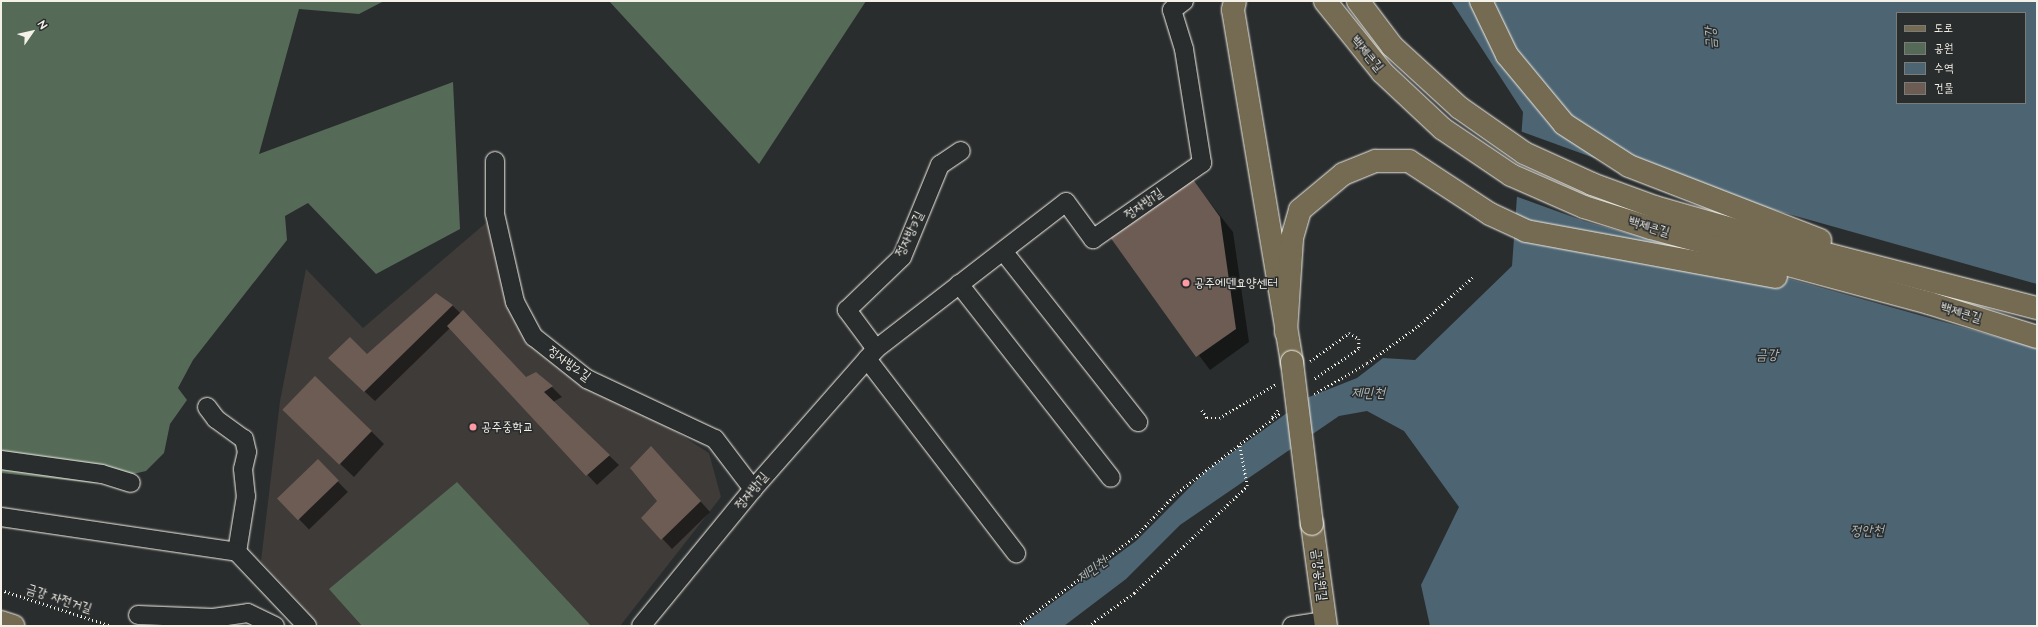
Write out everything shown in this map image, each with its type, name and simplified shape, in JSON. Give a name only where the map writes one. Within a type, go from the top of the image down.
[{"type":"main road","points":[[1235,1],[1233,10],[1286,332]]},
{"type":"main road","name":"백제큰길","points":[[1325,1],[1382,72],[1443,129],[1511,175],[1584,207],[1652,228],[1929,303],[2037,337]]},
{"type":"main road","name":"백제큰길","points":[[1358,1],[1392,46],[1460,108],[1524,153],[1592,184],[1656,207],[2037,308]]},
{"type":"main road","points":[[1481,1],[1507,55],[1564,124],[1629,166],[1854,253],[1946,283]]},
{"type":"main road","points":[[1286,332],[1292,238],[1300,210],[1326,184],[1376,161],[1409,161],[1490,214],[1526,231],[1929,303]]},
{"type":"main road","name":"금강공원길","points":[[1286,332],[1292,362],[1325,623]]},
{"type":"main road","points":[[1,622],[13,626]]},
{"type":"street","name":"정자방1길","points":[[641,626],[753,489],[871,354],[1066,202],[1093,239],[1202,163],[1184,49],[1172,10],[1184,1]]},
{"type":"street","name":"정자방3길","points":[[871,354],[847,310],[902,257],[940,165],[961,151]]},
{"type":"street","name":"정자방2길","points":[[495,161],[495,214],[515,302],[534,337],[587,379],[715,439],[753,489]]},
{"type":"street","points":[[1003,250],[1138,422]]},
{"type":"street","points":[[959,284],[1111,478]]},
{"type":"street","points":[[871,354],[1016,553]]},
{"type":"street","points":[[207,407],[216,419],[244,439],[247,452],[244,469],[246,496],[237,552]]},
{"type":"street","points":[[1,460],[102,474],[131,483]]},
{"type":"street","points":[[1,517],[237,552],[307,626]]},
{"type":"street","points":[[138,615],[213,618],[248,613],[275,626]]},
{"type":"street","points":[[1292,626],[1325,623]]},
{"type":"path","points":[[1312,395],[1367,363],[1418,326],[1474,277]]},
{"type":"path","points":[[1017,626],[1138,535],[1174,495],[1239,443],[1284,411]]},
{"type":"path","points":[[1088,626],[1134,593],[1247,484],[1239,443]]},
{"type":"path","name":"금강 자전거길","points":[[1,590],[112,626]]},
{"type":"shaded area","name":"공주중학교","points":[[487,222],[524,318],[552,352],[709,453],[721,497],[620,626],[320,626],[261,561],[280,401],[306,269],[363,328]]},
{"type":"green space","points":[[384,1],[359,14],[299,9],[259,154],[453,82],[460,229],[376,274],[308,203],[285,216],[287,240],[193,360],[178,388],[187,400],[170,424],[164,453],[146,471],[94,483],[1,473],[1,2]]},
{"type":"green space","points":[[609,1],[866,1],[759,164]]},
{"type":"green space","points":[[457,482],[591,626],[362,626],[329,589]]},
{"type":"water","name":"금강","points":[[1451,1],[2037,1],[2037,626],[1430,626],[1421,585],[1459,507],[1404,431],[1367,411],[1339,416],[1180,525],[1126,579],[1064,626],[1021,626],[1136,541],[1205,472],[1309,397],[1357,378],[1383,358],[1415,360],[1512,266],[1523,112]]},
{"type":"pier","points":[[1520,131],[1608,163],[2037,284],[2037,348],[1584,221],[1515,196]]},
{"type":"building","name":"공주에덴요양센터","points":[[1192,178],[1220,217],[1236,329],[1196,357],[1110,237]]},
{"type":"building","points":[[436,293],[453,305],[364,392],[328,358],[350,337],[367,354]]},
{"type":"building","points":[[463,310],[526,377],[536,372],[553,386],[544,392],[610,455],[586,476],[447,326]]},
{"type":"building","points":[[315,376],[372,431],[339,465],[282,410]]},
{"type":"building","points":[[651,446],[701,501],[661,540],[641,518],[657,501],[630,468]]},
{"type":"building","points":[[318,459],[339,481],[298,520],[277,499]]},
{"type":"place","name":"공주에덴요양센터","points":[[1186,283]]},
{"type":"place","name":"공주중학교","points":[[473,427]]},
{"type":"water label","name":"제민천","points":[[1368,393]]},
{"type":"water label","name":"정안천","points":[[1867,531]]},
{"type":"water label","name":"제민천","points":[[1092,570]]}]
